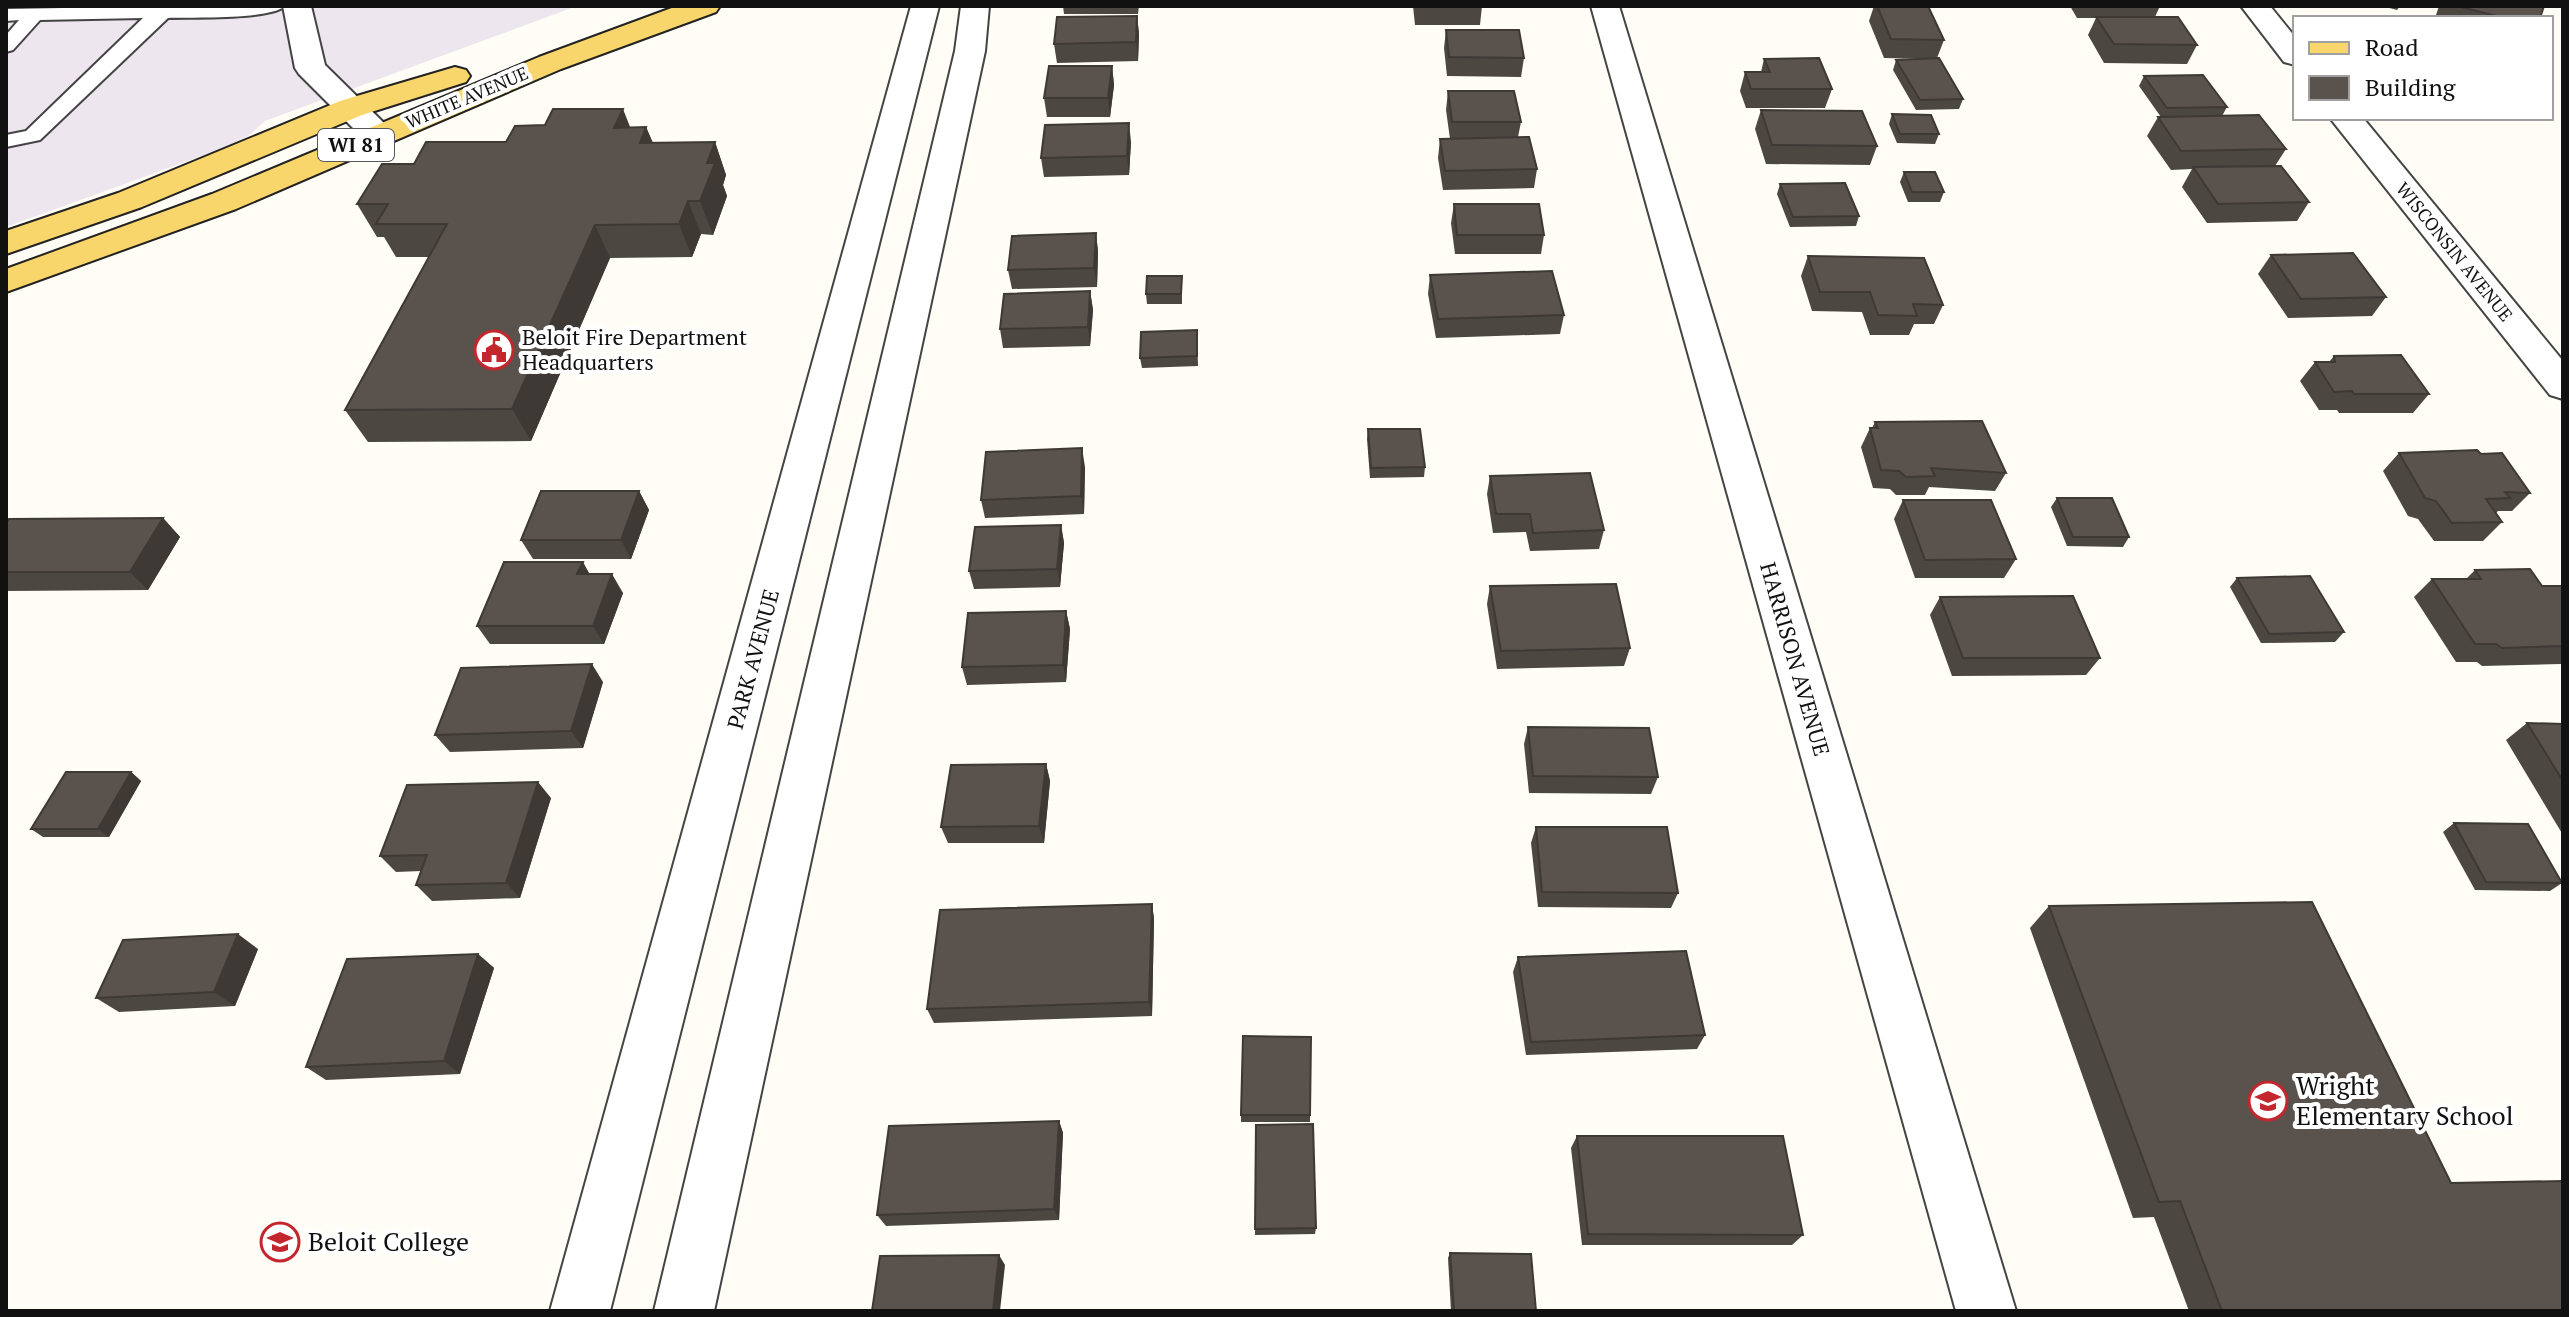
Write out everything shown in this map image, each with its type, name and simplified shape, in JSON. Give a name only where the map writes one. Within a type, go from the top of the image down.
[{"type":"main road","name":"WHITE AVENUE","points":[[6,243],[130,200],[351,108],[520,56],[658,6]]},
{"type":"main road","name":"WHITE AVENUE","points":[[6,281],[187,216],[626,32],[706,6]]},
{"type":"street","points":[[297,6],[310,68],[378,135]]},
{"type":"street","points":[[684,1311],[970,51],[975,6]]},
{"type":"street","name":"HARRISON AVENUE","points":[[1605,6],[1986,1311]]},
{"type":"street","points":[[2255,6],[2293,54]]},
{"type":"street","name":"PARK AVENUE","points":[[580,1311],[915,15]]},
{"type":"street","name":"WISCONSIN AVENUE","points":[[2348,120],[2563,386]]},
{"type":"lane","points":[[6,15],[168,9],[237,11],[276,6]]},
{"type":"lane","points":[[6,141],[33,136],[168,9]]},
{"type":"lane","points":[[6,46],[35,14]]},
{"type":"shaded area","points":[[6,6],[577,6],[265,121],[250,135],[229,146],[6,227]]},
{"type":"building","points":[[1482,6],[1483,7],[1416,7]]},
{"type":"building","points":[[1877,6],[1928,6],[1944,40],[1891,39]]},
{"type":"building","points":[[2457,6],[2544,6],[2541,16],[2496,16]]},
{"type":"building","points":[[1137,16],[1136,42],[1054,44],[1057,17]]},
{"type":"building","points":[[2096,17],[2178,17],[2197,45],[2114,44]]},
{"type":"building","points":[[1446,30],[1519,30],[1524,58],[1449,57]]},
{"type":"building","points":[[1819,58],[1832,89],[1751,89],[1745,72],[1770,72],[1764,59]]},
{"type":"building","points":[[1939,58],[1963,99],[1920,100],[1896,60]]},
{"type":"building","points":[[1049,66],[1112,66],[1108,98],[1044,98]]},
{"type":"building","points":[[2203,75],[2227,107],[2167,108],[2144,76]]},
{"type":"building","points":[[1448,91],[1514,91],[1521,122],[1452,122]]},
{"type":"building","name":"Beloit Fire Department Headquarters","points":[[553,109],[623,109],[614,128],[646,127],[640,143],[715,142],[707,163],[715,163],[700,201],[688,201],[679,224],[595,225],[512,409],[345,410],[447,224],[376,224],[388,204],[357,204],[382,164],[414,164],[426,142],[506,142],[515,126],[545,125]]},
{"type":"building","points":[[1761,110],[1862,111],[1877,146],[1772,145]]},
{"type":"building","points":[[1892,114],[1931,115],[1939,134],[1900,134]]},
{"type":"building","points":[[2259,115],[2286,149],[2181,151],[2158,117]]},
{"type":"building","points":[[1129,123],[1127,156],[1041,158],[1045,125]]},
{"type":"building","points":[[1529,137],[1537,169],[1445,171],[1440,139]]},
{"type":"building","points":[[2281,166],[2309,202],[2218,204],[2193,167]]},
{"type":"building","points":[[1904,172],[1935,172],[1944,192],[1912,192]]},
{"type":"building","points":[[1845,183],[1859,216],[1793,217],[1780,184]]},
{"type":"building","points":[[1454,204],[1539,204],[1544,235],[1457,235]]},
{"type":"building","points":[[1096,233],[1094,268],[1008,270],[1012,236]]},
{"type":"building","points":[[2353,253],[2386,297],[2301,299],[2271,255]]},
{"type":"building","points":[[1808,256],[1924,258],[1943,305],[1913,304],[1917,316],[1878,315],[1870,292],[1820,292]]},
{"type":"building","points":[[1552,271],[1564,315],[1438,319],[1430,275]]},
{"type":"building","points":[[1147,276],[1182,276],[1181,294],[1146,294]]},
{"type":"building","points":[[1090,291],[1088,327],[1000,329],[1004,294]]},
{"type":"building","points":[[1197,330],[1197,356],[1140,358],[1141,332]]},
{"type":"building","points":[[2401,355],[2429,394],[2334,392],[2315,362],[2335,362],[2334,356]]},
{"type":"building","points":[[1982,421],[2006,473],[1931,468],[1935,476],[1906,477],[1899,471],[1881,470],[1870,428],[1878,428],[1875,422]]},
{"type":"building","points":[[1368,429],[1420,429],[1425,467],[1371,468]]},
{"type":"building","points":[[1082,448],[1081,496],[981,500],[986,452]]},
{"type":"building","points":[[2477,450],[2481,454],[2502,453],[2530,493],[2505,492],[2510,498],[2486,499],[2502,522],[2452,523],[2436,501],[2425,498],[2399,453]]},
{"type":"building","points":[[1590,473],[1604,530],[1533,533],[1530,514],[1496,514],[1490,476]]},
{"type":"building","points":[[541,491],[639,491],[621,540],[521,540]]},
{"type":"building","points":[[2057,498],[2112,498],[2129,537],[2073,537]]},
{"type":"building","points":[[1903,500],[1991,500],[2016,559],[1925,560]]},
{"type":"building","points":[[163,518],[130,572],[6,572],[6,523],[9,519]]},
{"type":"building","points":[[1061,525],[1057,569],[969,571],[975,527]]},
{"type":"building","points":[[504,562],[583,562],[577,574],[612,574],[593,626],[477,626]]},
{"type":"building","points":[[2530,569],[2542,586],[2563,586],[2563,646],[2502,648],[2496,644],[2475,644],[2432,579],[2481,579],[2475,570]]},
{"type":"building","points":[[2310,576],[2344,632],[2269,634],[2237,578]]},
{"type":"building","points":[[1616,584],[1630,648],[1501,651],[1490,586]]},
{"type":"building","points":[[2073,596],[2100,658],[1963,658],[1940,597]]},
{"type":"building","points":[[1066,611],[1063,665],[962,667],[968,613]]},
{"type":"building","points":[[592,664],[571,731],[435,735],[461,668]]},
{"type":"building","points":[[2527,723],[2563,724],[2563,781]]},
{"type":"building","points":[[1528,727],[1649,728],[1658,777],[1533,776]]},
{"type":"building","points":[[1046,764],[1039,826],[941,827],[951,765]]},
{"type":"building","points":[[66,772],[131,772],[98,829],[31,829]]},
{"type":"building","points":[[538,782],[506,883],[416,885],[427,855],[380,856],[407,785]]},
{"type":"building","points":[[2454,823],[2528,824],[2562,883],[2486,882]]},
{"type":"building","points":[[1536,827],[1667,827],[1678,893],[1542,892]]},
{"type":"building","points":[[2312,902],[2451,1183],[2563,1181],[2563,1311],[2222,1311],[2180,1201],[2159,1202],[2049,906]]},
{"type":"building","points":[[1152,904],[1149,1002],[927,1009],[940,910]]},
{"type":"building","points":[[238,934],[214,992],[96,998],[123,940]]},
{"type":"building","points":[[1686,951],[1705,1035],[1531,1042],[1518,957]]},
{"type":"building","points":[[478,954],[444,1061],[306,1067],[347,959]]},
{"type":"building","points":[[1243,1036],[1311,1037],[1310,1115],[1241,1115]]},
{"type":"building","points":[[1059,1121],[1054,1209],[877,1215],[889,1126]]},
{"type":"building","points":[[1313,1124],[1316,1228],[1255,1229],[1256,1125]]},
{"type":"building","points":[[1577,1136],[1783,1136],[1803,1235],[1588,1234]]},
{"type":"building","points":[[1450,1253],[1531,1254],[1536,1311],[1454,1311]]},
{"type":"building","points":[[999,1255],[993,1311],[872,1311],[880,1256]]},
{"type":"place","name":"Beloit Fire Department Headquarters","points":[[494,350]]},
{"type":"place","name":"Wright Elementary School","points":[[2268,1101]]},
{"type":"place","name":"Beloit College","points":[[280,1242]]}]
